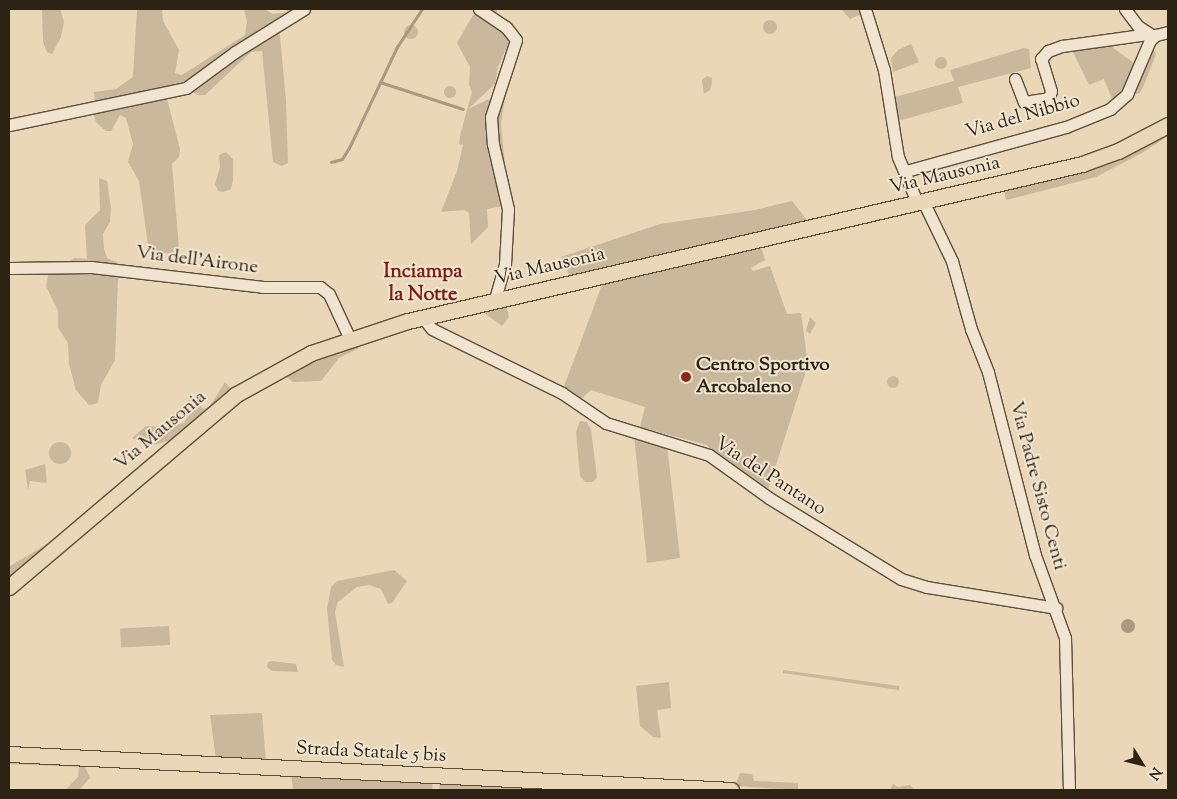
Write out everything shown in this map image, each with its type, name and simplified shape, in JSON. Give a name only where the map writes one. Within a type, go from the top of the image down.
[{"type":"main road","name":"Via Mausonia","points":[[9,587],[236,395],[287,364],[350,339],[423,318],[1088,163],[1125,148],[1168,124]]},
{"type":"main road","name":"Strada Statale 5 bis","points":[[9,754],[732,790]]},
{"type":"street","points":[[9,125],[186,88],[235,52],[304,9]]},
{"type":"street","points":[[479,9],[506,26],[516,40],[494,99],[491,117],[492,137],[508,209],[505,260],[495,300]]},
{"type":"street","name":"Via Padre Sisto Centi","points":[[865,9],[884,70],[898,158],[956,272],[971,328],[991,381],[1002,435],[1037,563],[1056,608],[1067,646],[1069,790]]},
{"type":"street","points":[[1124,9],[1152,35]]},
{"type":"street","points":[[1015,79],[1024,102],[1048,98],[1051,91],[1042,59],[1048,50],[1168,32]]},
{"type":"street","name":"Via del Nibbio","points":[[906,171],[1066,127],[1110,109],[1127,94],[1152,35]]},
{"type":"street","name":"Via dell'Airone","points":[[9,268],[91,267],[254,286],[320,287],[329,294],[350,339]]},
{"type":"street","name":"Via del Pantano","points":[[423,318],[430,328],[562,393],[606,423],[709,455],[769,498],[901,579],[927,587],[1056,608]]},
{"type":"shaded area","points":[[42,9],[60,9],[64,22],[61,37],[52,54],[47,52],[43,42]]},
{"type":"shaded area","points":[[137,9],[162,9],[163,21],[179,50],[175,73],[182,75],[245,35],[247,22],[244,9],[264,9],[273,14],[287,12],[287,9],[301,9],[206,75],[175,84],[168,92],[95,106],[94,92],[116,89],[133,77]]},
{"type":"shaded area","points":[[480,9],[497,10],[496,21],[510,40],[498,67],[495,84],[468,109],[487,100],[505,97],[501,124],[509,205],[487,209],[488,227],[471,244],[469,213],[465,210],[441,212],[457,171],[463,145],[459,144],[461,132],[472,92],[469,85],[470,67],[457,43],[473,15]]},
{"type":"shaded area","points":[[841,9],[868,9],[869,11],[850,19]]},
{"type":"shaded area","points":[[770,20],[775,22],[777,27],[775,32],[770,34],[765,32],[763,27],[765,22]]},
{"type":"shaded area","points":[[408,25],[414,25],[418,32],[414,39],[408,39],[404,35],[404,29]]},
{"type":"shaded area","points":[[279,26],[286,100],[288,163],[282,166],[273,162],[262,51],[251,52],[205,95],[198,95],[187,89]]},
{"type":"shaded area","points":[[1118,40],[1113,48],[1138,66],[1131,83],[1114,104],[1104,79],[1089,85],[1071,48]]},
{"type":"shaded area","points":[[911,44],[919,62],[893,72],[891,58],[898,50]]},
{"type":"shaded area","points":[[1152,47],[1156,54],[1146,80],[1140,93],[1133,95]]},
{"type":"shaded area","points":[[1024,48],[1029,49],[1031,68],[958,87],[963,103],[894,122],[891,98],[954,81],[950,70]]},
{"type":"shaded area","points":[[943,57],[946,58],[946,68],[939,69],[936,68],[935,61],[936,58]]},
{"type":"shaded area","points":[[707,76],[712,78],[712,83],[710,90],[704,94],[702,80]]},
{"type":"shaded area","points":[[452,86],[455,87],[455,97],[448,98],[445,97],[444,90],[445,87]]},
{"type":"shaded area","points":[[166,95],[180,149],[179,157],[172,164],[179,249],[177,252],[152,255],[149,252],[139,181],[128,162],[133,144],[126,118],[120,115],[111,131],[106,131],[96,122],[92,109]]},
{"type":"shaded area","points":[[1168,132],[1168,136],[1142,153],[1096,177],[1006,200],[1004,189]]},
{"type":"shaded area","points":[[226,152],[233,159],[233,181],[231,189],[223,192],[218,191],[215,184],[220,167],[219,155]]},
{"type":"shaded area","points":[[99,178],[107,181],[111,208],[110,222],[103,234],[104,249],[107,258],[118,263],[118,267],[65,264],[74,258],[87,259],[85,225],[100,210]]},
{"type":"shaded area","points":[[792,201],[807,220],[570,277],[561,257],[660,224],[755,210]]},
{"type":"shaded area","name":"Centro Sportivo Arcobaleno","points":[[761,247],[765,260],[751,268],[753,271],[770,266],[787,314],[801,313],[808,365],[767,493],[713,454],[707,445],[640,427],[645,407],[591,390],[580,400],[563,389],[603,282]]},
{"type":"shaded area","points":[[50,267],[145,278],[118,278],[115,360],[101,385],[98,403],[89,405],[76,390],[69,364],[68,343],[58,328],[58,311],[46,286]]},
{"type":"shaded area","points":[[505,303],[509,317],[502,326],[479,309]]},
{"type":"shaded area","points":[[810,317],[816,323],[810,334],[806,331]]},
{"type":"shaded area","points":[[360,340],[358,349],[339,358],[321,381],[293,382],[281,372]]},
{"type":"shaded area","points":[[893,376],[899,382],[893,388],[887,382]]},
{"type":"shaded area","points":[[225,382],[231,389],[178,438],[150,446],[132,438],[146,426],[166,427],[184,423],[191,412],[188,400],[192,399],[204,409],[210,406]]},
{"type":"shaded area","points":[[580,421],[587,422],[591,430],[597,477],[593,482],[585,482],[580,476],[576,432]]},
{"type":"shaded area","points":[[634,435],[649,440],[651,445],[667,445],[680,558],[647,563]]},
{"type":"shaded area","points":[[60,442],[68,445],[71,453],[68,461],[60,464],[52,461],[49,453],[52,445]]},
{"type":"shaded area","points":[[45,464],[47,483],[30,481],[28,490],[25,470]]},
{"type":"shaded area","points":[[54,540],[9,581],[10,566]]},
{"type":"shaded area","points":[[394,570],[407,581],[392,603],[388,604],[381,589],[369,585],[357,587],[338,602],[335,612],[344,667],[336,665],[332,660],[327,608],[331,587],[337,581]]},
{"type":"shaded area","points":[[1125,619],[1131,619],[1135,626],[1131,633],[1125,633],[1121,629],[1121,623]]},
{"type":"shaded area","points":[[169,626],[170,645],[121,648],[120,629]]},
{"type":"shaded area","points":[[268,662],[296,664],[298,672],[272,671],[267,667]]},
{"type":"shaded area","points":[[783,670],[899,686],[899,690],[783,673]]},
{"type":"shaded area","points":[[669,682],[671,708],[657,710],[661,738],[653,737],[640,726],[636,686]]},
{"type":"shaded area","points":[[262,713],[266,763],[216,759],[210,715]]},
{"type":"shaded area","points":[[9,758],[83,762],[90,778],[79,790],[65,790],[78,777],[79,767],[9,764]]},
{"type":"shaded area","points":[[291,773],[433,779],[432,790],[293,790]]},
{"type":"shaded area","points":[[740,773],[752,774],[754,781],[798,783],[798,790],[735,786]]},
{"type":"shaded area","points":[[440,781],[581,787],[581,790],[439,790]]},
{"type":"shaded area","points":[[893,784],[898,787],[910,785],[915,790],[890,790]]},
{"type":"waterway","points":[[331,162],[342,159],[349,148],[397,47],[422,9]]},
{"type":"waterway","points":[[380,82],[463,109]]},
{"type":"place","name":"Centro Sportivo Arcobaleno","points":[[686,377]]},
{"type":"district","name":"Inciampa la Notte","points":[[423,284]]}]
